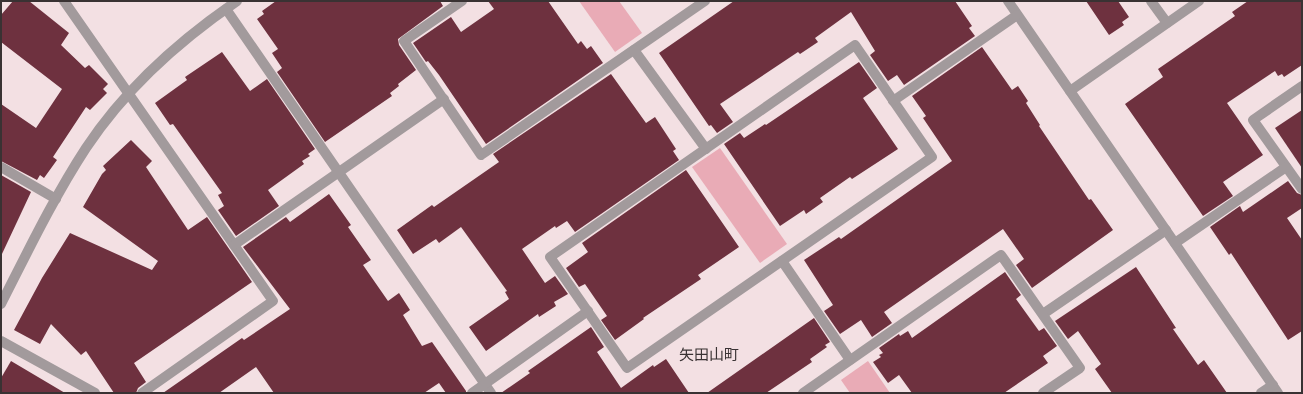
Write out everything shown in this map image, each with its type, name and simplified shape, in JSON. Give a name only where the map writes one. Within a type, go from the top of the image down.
[{"type":"street","points":[[64,1],[273,301],[142,393]]},
{"type":"street","points":[[1,304],[56,200],[87,147],[143,78],[202,26],[237,1]]},
{"type":"street","points":[[462,1],[404,41],[481,155],[705,1]]},
{"type":"street","points":[[1008,1],[1275,389],[1261,393]]},
{"type":"street","points":[[1151,1],[1167,23]]},
{"type":"street","points":[[1070,91],[1199,1]]},
{"type":"street","points":[[226,9],[491,393]]},
{"type":"street","points":[[893,100],[1017,15]]},
{"type":"street","points":[[854,45],[893,100],[932,157],[627,368],[550,257],[854,45]]},
{"type":"street","points":[[634,50],[706,149]]},
{"type":"street","points":[[1302,86],[1253,120],[1302,189]]},
{"type":"street","points":[[234,245],[444,99]]},
{"type":"street","points":[[1,167],[56,200]]},
{"type":"street","points":[[1175,243],[1286,167]]},
{"type":"street","points":[[1043,314],[1166,230]]},
{"type":"street","points":[[803,393],[1001,255],[1080,368],[1044,393]]},
{"type":"street","points":[[782,261],[850,360]]},
{"type":"street","points":[[472,393],[588,311]]},
{"type":"street","points":[[1,341],[95,393]]},
{"type":"shaded area","points":[[579,1],[619,1],[642,33],[615,52]]},
{"type":"shaded area","points":[[720,148],[787,244],[760,263],[692,167]]},
{"type":"shaded area","points":[[868,361],[890,393],[850,393],[841,380]]},
{"type":"building","points":[[13,1],[29,1],[69,33],[61,45],[85,68],[89,65],[108,84],[103,89],[107,93],[90,110],[86,107],[53,157],[57,160],[44,178],[40,175],[37,180],[1,161],[1,104],[36,128],[62,89],[1,42],[1,15]]},
{"type":"building","points":[[276,1],[440,1],[443,6],[398,39],[399,45],[416,70],[398,84],[399,86],[390,93],[392,96],[325,142],[277,72],[282,68],[272,53],[278,49],[257,19],[264,14],[262,11]]},
{"type":"building","points":[[488,1],[548,1],[578,44],[581,41],[587,49],[591,46],[603,63],[486,144],[439,75],[428,61],[426,62],[413,43],[451,17],[461,32],[494,9]]},
{"type":"building","points":[[734,1],[955,1],[972,26],[969,28],[975,36],[904,85],[897,75],[888,81],[870,55],[875,51],[851,12],[815,38],[818,42],[800,54],[798,52],[720,104],[733,122],[717,133],[711,125],[709,126],[659,53]]},
{"type":"building","points":[[1086,1],[1118,1],[1129,17],[1122,22],[1124,25],[1109,35]]},
{"type":"building","points":[[1248,1],[1302,1],[1302,65],[1284,77],[1282,74],[1278,76],[1275,71],[1227,103],[1263,155],[1223,182],[1233,196],[1203,216],[1125,104],[1163,77],[1158,69],[1235,16],[1232,12]]},
{"type":"building","points":[[982,47],[1012,90],[1018,86],[1028,101],[1026,103],[1040,125],[1039,126],[1089,200],[1091,199],[1113,230],[1032,288],[1016,265],[1024,259],[1003,229],[884,312],[892,323],[872,337],[861,320],[840,334],[824,311],[833,305],[804,260],[839,237],[841,239],[952,161],[923,118],[926,116],[912,96]]},
{"type":"building","points":[[222,52],[250,91],[267,79],[315,149],[308,154],[310,156],[302,161],[304,164],[268,190],[279,206],[236,236],[218,210],[224,206],[218,195],[222,193],[173,124],[170,125],[155,103],[187,80],[185,77]]},
{"type":"building","points":[[859,62],[877,88],[863,98],[898,149],[852,179],[850,177],[820,198],[823,202],[806,214],[804,210],[780,226],[724,144],[740,133],[744,138],[765,124],[766,125]]},
{"type":"building","points":[[611,74],[646,123],[655,117],[676,149],[673,151],[679,160],[575,232],[567,221],[556,228],[555,226],[522,249],[545,283],[555,276],[568,294],[554,302],[556,306],[539,317],[538,314],[486,351],[469,327],[509,299],[505,292],[507,291],[461,227],[439,243],[436,239],[413,254],[397,230],[432,205],[434,207],[499,162],[493,154]]},
{"type":"building","points":[[1302,110],[1302,168],[1275,128]]},
{"type":"building","points":[[131,140],[152,161],[146,167],[188,230],[207,217],[252,282],[134,363],[146,382],[138,388],[136,393],[114,393],[86,351],[81,355],[51,324],[40,344],[14,330],[42,278],[70,233],[152,270],[158,261],[83,207],[102,174],[106,170],[103,166]]},
{"type":"building","points":[[686,170],[739,247],[698,275],[701,279],[643,318],[644,319],[615,340],[601,320],[607,316],[585,284],[579,287],[566,268],[588,252],[582,243]]},
{"type":"building","points":[[1,175],[31,192],[1,256]]},
{"type":"building","points":[[1288,181],[1297,193],[1302,195],[1302,208],[1287,218],[1302,240],[1302,331],[1288,340],[1231,253],[1229,255],[1210,227],[1240,206],[1243,212]]},
{"type":"building","points":[[329,194],[351,225],[348,227],[371,260],[363,265],[388,301],[399,293],[410,310],[403,315],[422,346],[432,342],[466,393],[446,393],[439,383],[424,393],[274,393],[256,367],[219,393],[163,393],[242,338],[244,340],[290,309],[243,247],[286,217],[290,222]]},
{"type":"building","points":[[1136,267],[1176,328],[1173,329],[1198,365],[1204,360],[1227,393],[1112,393],[1095,369],[1101,364],[1078,331],[1068,339],[1055,321]]},
{"type":"building","points":[[1005,272],[1021,295],[1016,299],[1039,331],[1044,328],[1057,346],[1043,356],[1048,363],[1004,393],[912,393],[899,375],[888,383],[873,362],[881,357],[879,355],[883,353],[879,348],[899,334],[900,336],[908,331],[912,338]]},
{"type":"building","points":[[814,318],[830,342],[825,345],[827,347],[810,359],[812,362],[766,393],[707,393]]},
{"type":"building","points":[[591,327],[604,347],[597,352],[621,388],[653,365],[654,367],[666,359],[689,393],[501,393],[530,373],[528,371]]},
{"type":"building","points":[[11,361],[65,393],[1,393],[1,378]]},
{"type":"district","name":"矢田山町","points":[[709,354]]}]
